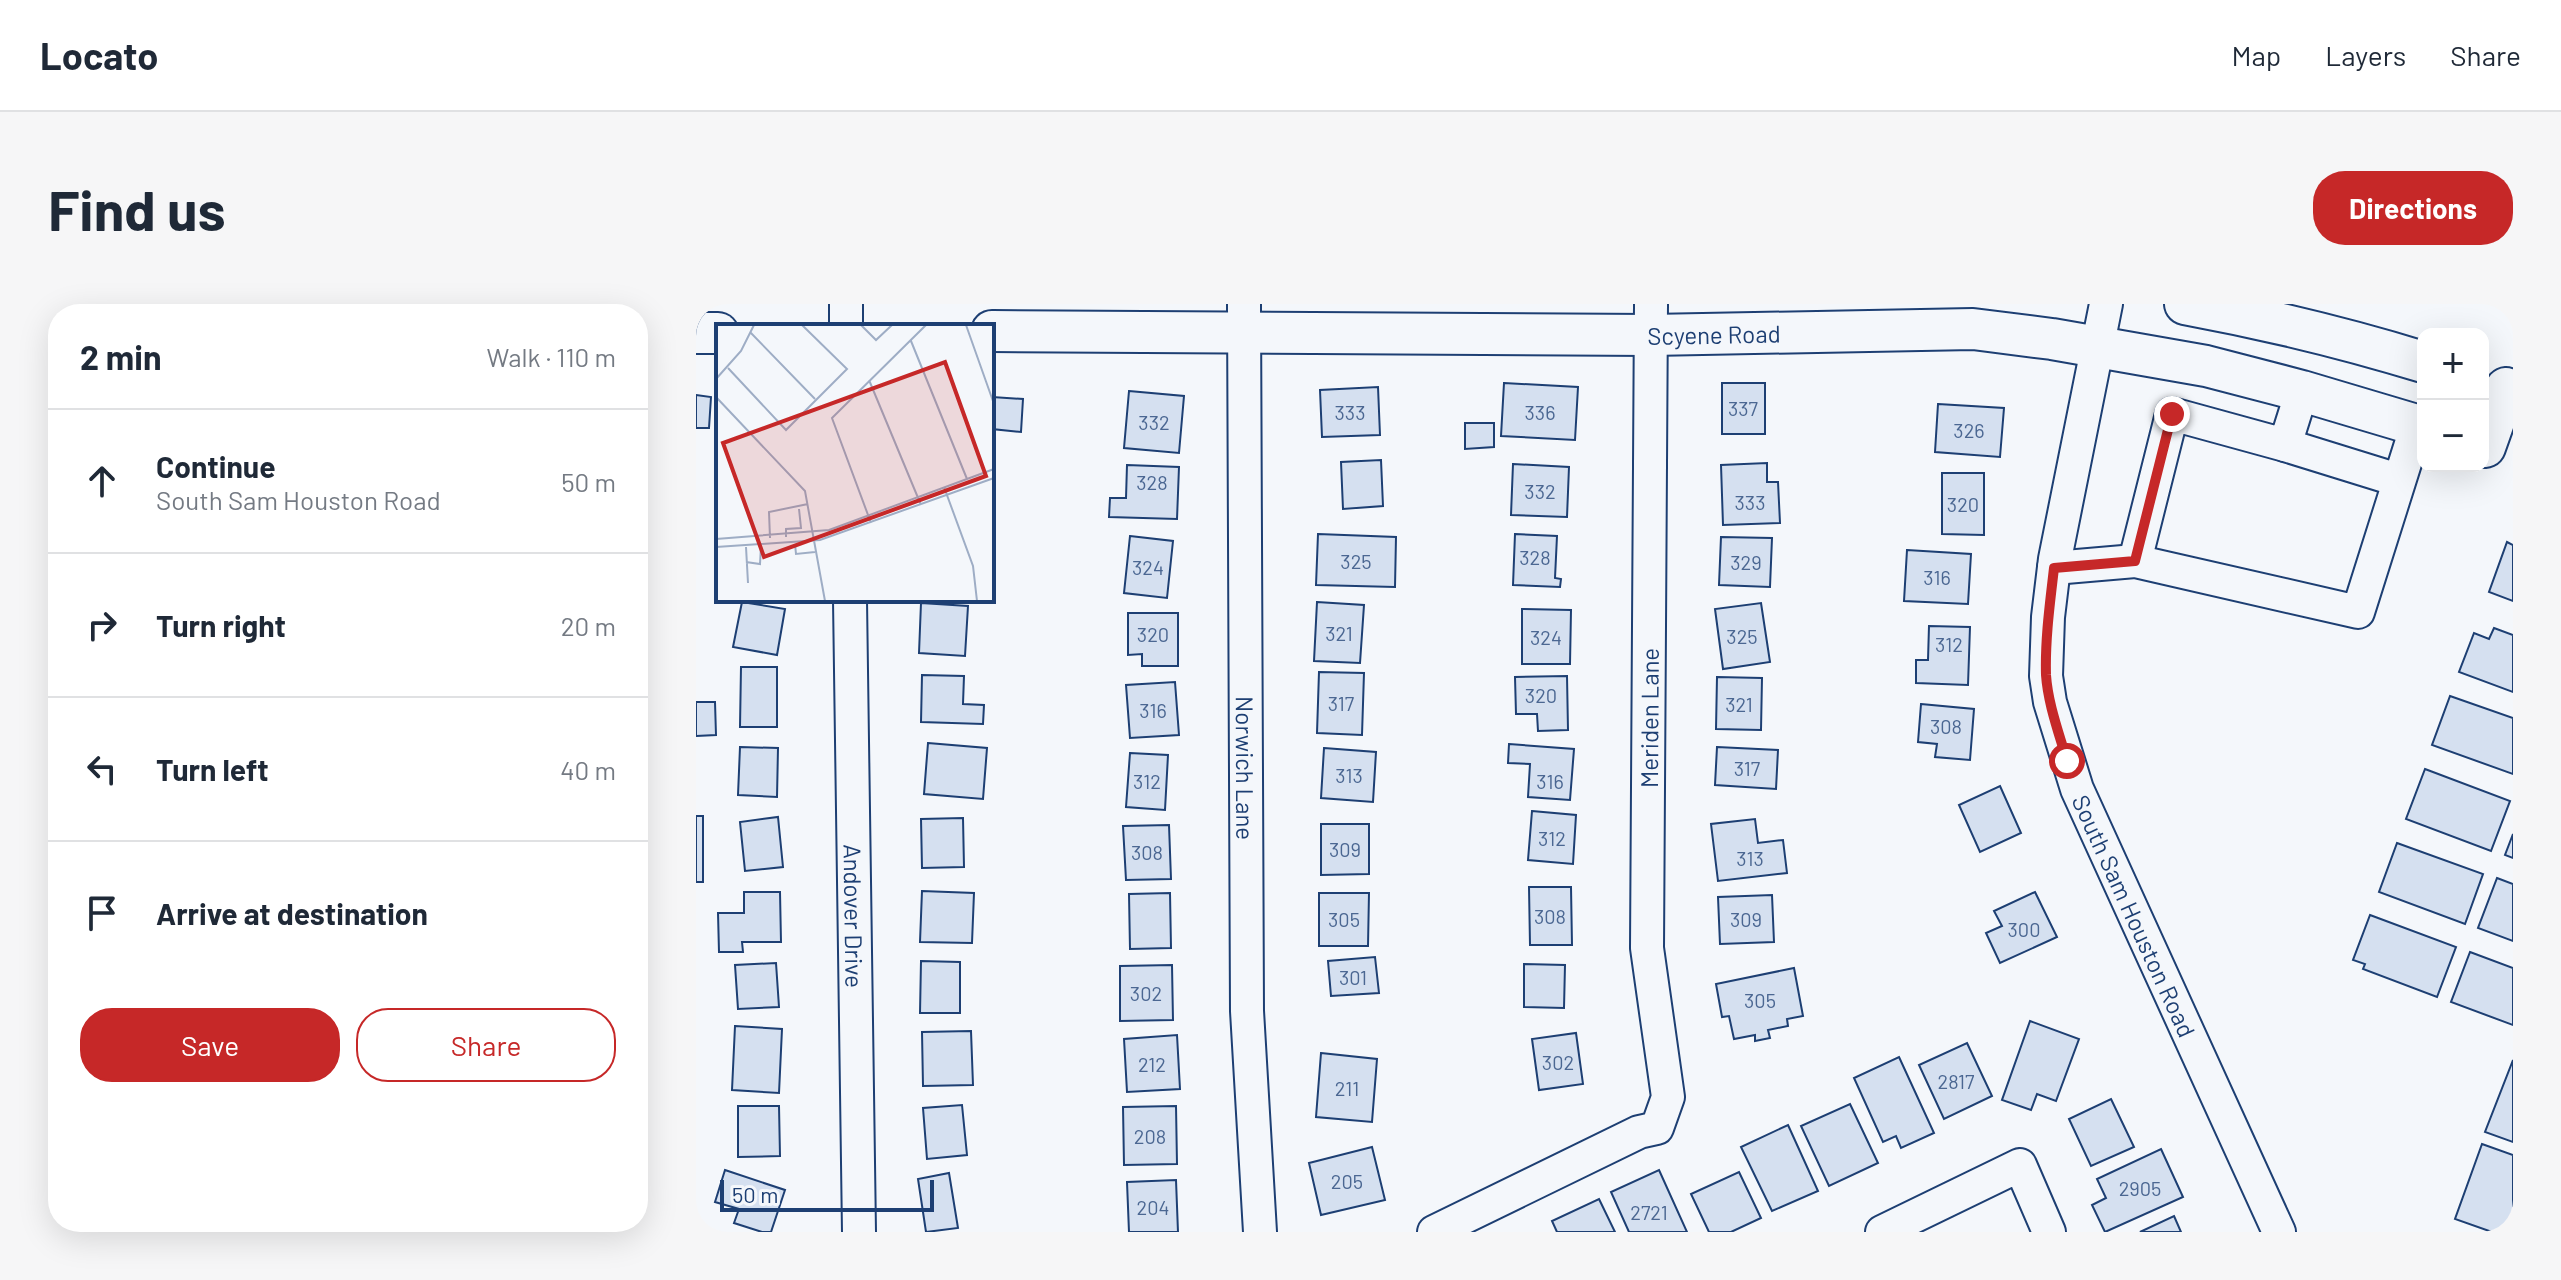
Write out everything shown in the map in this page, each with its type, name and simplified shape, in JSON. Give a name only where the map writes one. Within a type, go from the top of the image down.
[{"type":"main road","points":[[2185,304],[2257,311],[2417,360]]},
{"type":"main road","name":"Scyene Road","points":[[1017,322],[1244,318],[1651,319],[1973,329],[2052,339],[2206,366],[2417,425]]},
{"type":"main road","points":[[2494,450],[2504,382]]},
{"type":"street","name":"South Sam Houston Road","points":[[2106,304],[2054,568],[2046,676],[2050,702],[2077,789],[2279,1232]]},
{"type":"street","name":"Norwich Lane","points":[[1244,318],[1247,1011],[1260,1232]]},
{"type":"street","name":"Meriden Lane","points":[[1434,1232],[1639,1132],[1657,1128],[1668,1097],[1647,948],[1651,319]]},
{"type":"street","points":[[2285,445],[2302,391]]},
{"type":"street","points":[[2135,561],[2172,414],[2398,480]]},
{"type":"street","points":[[2054,568],[2135,561],[2358,612],[2398,480],[2417,433]]},
{"type":"street","name":"Andover Drive","points":[[850,602],[859,1232]]},
{"type":"street","points":[[1882,1232],[2020,1165],[2049,1232]]},
{"type":"building","points":[[1504,383],[1578,387],[1575,440],[1501,436]]},
{"type":"building","points":[[1722,383],[1765,383],[1765,434],[1722,434]]},
{"type":"building","points":[[1378,387],[1380,435],[1322,437],[1320,390]]},
{"type":"building","points":[[1129,391],[1184,396],[1179,453],[1124,448]]},
{"type":"building","points":[[696,395],[711,397],[709,428],[696,428]]},
{"type":"building","points":[[994,397],[1023,399],[1021,432],[994,429]]},
{"type":"building","points":[[1938,404],[2004,408],[2000,457],[1935,452]]},
{"type":"building","points":[[1465,423],[1494,423],[1494,447],[1465,449]]},
{"type":"building","points":[[1381,460],[1383,506],[1343,509],[1341,462]]},
{"type":"building","points":[[1767,463],[1767,482],[1778,482],[1780,523],[1723,525],[1721,465]]},
{"type":"building","points":[[1513,464],[1569,467],[1567,517],[1511,515]]},
{"type":"building","points":[[1127,465],[1179,467],[1177,519],[1109,517],[1110,498],[1126,498]]},
{"type":"building","points":[[1942,473],[1984,473],[1984,535],[1942,534]]},
{"type":"building","points":[[1318,534],[1396,537],[1395,587],[1316,585]]},
{"type":"building","points":[[1515,534],[1557,536],[1555,578],[1561,579],[1560,587],[1513,585]]},
{"type":"building","points":[[1130,536],[1173,541],[1167,598],[1124,593]]},
{"type":"building","points":[[1721,537],[1772,538],[1770,587],[1719,585]]},
{"type":"building","points":[[2507,542],[2513,545],[2513,601],[2489,592]]},
{"type":"building","points":[[1907,550],[1971,554],[1968,604],[1904,601]]},
{"type":"building","points":[[742,602],[785,609],[777,655],[733,647]]},
{"type":"building","points":[[1317,602],[1364,605],[1360,663],[1314,661]]},
{"type":"building","points":[[921,603],[968,606],[965,656],[919,653]]},
{"type":"building","points":[[1761,603],[1770,662],[1723,669],[1715,609]]},
{"type":"building","points":[[1522,609],[1571,610],[1570,664],[1522,664]]},
{"type":"building","points":[[1128,613],[1178,613],[1178,666],[1142,666],[1142,654],[1128,655]]},
{"type":"building","points":[[1929,626],[1970,627],[1968,685],[1916,683],[1916,660],[1928,660]]},
{"type":"building","points":[[2494,628],[2513,635],[2513,692],[2459,672],[2474,633],[2489,639]]},
{"type":"building","points":[[741,667],[777,667],[777,727],[740,727]]},
{"type":"building","points":[[1319,672],[1364,673],[1362,735],[1317,733]]},
{"type":"building","points":[[922,675],[964,676],[963,704],[984,705],[983,724],[921,722]]},
{"type":"building","points":[[1567,676],[1568,730],[1538,731],[1537,714],[1516,714],[1515,677]]},
{"type":"building","points":[[1717,677],[1762,678],[1761,730],[1716,729]]},
{"type":"building","points":[[1175,682],[1179,735],[1130,738],[1126,685]]},
{"type":"building","points":[[2450,696],[2513,718],[2513,774],[2432,745]]},
{"type":"building","points":[[696,702],[715,702],[716,735],[696,736]]},
{"type":"building","points":[[1921,704],[1974,709],[1970,760],[1935,757],[1937,744],[1918,742]]},
{"type":"building","points":[[928,743],[987,748],[983,799],[924,794]]},
{"type":"building","points":[[1509,744],[1574,749],[1570,800],[1528,797],[1530,764],[1508,763]]},
{"type":"building","points":[[740,747],[778,748],[777,797],[738,795]]},
{"type":"building","points":[[1717,747],[1778,750],[1776,789],[1715,785]]},
{"type":"building","points":[[1324,748],[1376,752],[1373,802],[1321,798]]},
{"type":"building","points":[[1130,753],[1168,755],[1165,810],[1126,807]]},
{"type":"building","points":[[2425,769],[2510,801],[2491,851],[2406,819]]},
{"type":"building","points":[[2000,786],[2021,833],[1980,852],[1959,805]]},
{"type":"building","points":[[1532,811],[1576,815],[1573,864],[1528,860]]},
{"type":"building","points":[[696,816],[703,816],[703,882],[696,882]]},
{"type":"building","points":[[778,817],[783,867],[745,871],[740,822]]},
{"type":"building","points":[[963,818],[964,867],[922,868],[921,819]]},
{"type":"building","points":[[1755,819],[1758,843],[1783,840],[1787,873],[1718,881],[1711,824]]},
{"type":"building","points":[[1321,824],[1369,824],[1369,874],[1321,875]]},
{"type":"building","points":[[1169,825],[1171,879],[1126,880],[1123,826]]},
{"type":"building","points":[[2513,834],[2513,858],[2505,855]]},
{"type":"building","points":[[2397,843],[2483,874],[2465,924],[2379,892]]},
{"type":"building","points":[[2497,878],[2513,884],[2513,941],[2478,928]]},
{"type":"building","points":[[1529,887],[1571,887],[1572,945],[1530,945]]},
{"type":"building","points":[[922,891],[974,893],[972,943],[920,942]]},
{"type":"building","points":[[744,892],[780,892],[781,942],[742,942],[743,952],[719,952],[718,913],[744,913]]},
{"type":"building","points":[[2035,892],[2057,937],[2000,963],[1986,933],[2002,926],[1994,911]]},
{"type":"building","points":[[1170,893],[1171,948],[1130,949],[1129,894]]},
{"type":"building","points":[[1319,893],[1369,893],[1368,946],[1319,946]]},
{"type":"building","points":[[1772,895],[1774,942],[1720,944],[1718,897]]},
{"type":"building","points":[[2370,915],[2456,947],[2437,997],[2363,969],[2365,964],[2353,960]]},
{"type":"building","points":[[2470,952],[2513,968],[2513,1025],[2451,1002]]},
{"type":"building","points":[[1375,957],[1379,993],[1331,996],[1328,961]]},
{"type":"building","points":[[921,961],[960,962],[960,1013],[920,1013]]},
{"type":"building","points":[[776,963],[779,1007],[738,1009],[735,965]]},
{"type":"building","points":[[1524,964],[1565,965],[1564,1008],[1524,1007]]},
{"type":"building","points":[[1172,965],[1173,1020],[1120,1021],[1120,966]]},
{"type":"building","points":[[1794,968],[1803,1016],[1787,1019],[1788,1026],[1768,1030],[1770,1038],[1755,1041],[1755,1035],[1734,1039],[1729,1016],[1722,1017],[1716,984]]},
{"type":"building","points":[[2030,1021],[2079,1039],[2056,1101],[2037,1094],[2031,1110],[2002,1100]]},
{"type":"building","points":[[735,1026],[782,1029],[779,1093],[732,1090]]},
{"type":"building","points":[[971,1031],[973,1085],[923,1086],[922,1032]]},
{"type":"building","points":[[1576,1033],[1583,1084],[1539,1090],[1532,1039]]},
{"type":"building","points":[[1177,1035],[1180,1089],[1127,1092],[1124,1039]]},
{"type":"building","points":[[1967,1043],[1992,1096],[1944,1119],[1919,1065]]},
{"type":"building","points":[[1321,1053],[1377,1059],[1372,1122],[1316,1117]]},
{"type":"building","points":[[1899,1057],[1934,1133],[1901,1148],[1896,1136],[1883,1142],[1854,1078]]},
{"type":"building","points":[[2513,1060],[2513,1142],[2485,1132]]},
{"type":"building","points":[[2111,1099],[2134,1147],[2091,1166],[2069,1119]]},
{"type":"building","points":[[1850,1104],[1878,1163],[1829,1186],[1801,1126]]},
{"type":"building","points":[[962,1105],[967,1155],[927,1159],[923,1108]]},
{"type":"building","points":[[738,1106],[779,1106],[780,1156],[738,1157]]},
{"type":"building","points":[[1176,1106],[1177,1164],[1124,1165],[1123,1107]]},
{"type":"building","points":[[1788,1125],[1818,1191],[1772,1211],[1741,1147]]},
{"type":"building","points":[[2482,1144],[2513,1155],[2513,1214],[2506,1232],[2492,1232],[2455,1219]]},
{"type":"building","points":[[1372,1147],[1385,1200],[1321,1215],[1309,1163]]},
{"type":"building","points":[[2161,1149],[2183,1197],[2105,1232],[2092,1205],[2106,1198],[2097,1179]]},
{"type":"building","points":[[725,1170],[785,1190],[771,1232],[734,1223],[739,1209],[715,1202]]},
{"type":"building","points":[[1659,1170],[1687,1232],[1629,1232],[1611,1192]]},
{"type":"building","points":[[1739,1172],[1761,1218],[1731,1232],[1709,1232],[1691,1194]]},
{"type":"building","points":[[949,1173],[958,1228],[926,1232],[918,1179]]},
{"type":"building","points":[[1176,1180],[1178,1232],[1129,1232],[1127,1182]]},
{"type":"building","points":[[1599,1199],[1615,1232],[1557,1232],[1552,1221]]},
{"type":"building","points":[[2174,1216],[2181,1232],[2140,1232]]},
{"type":"route","points":[[2067,761],[2046,676],[2054,568],[2135,561],[2172,414]]}]
